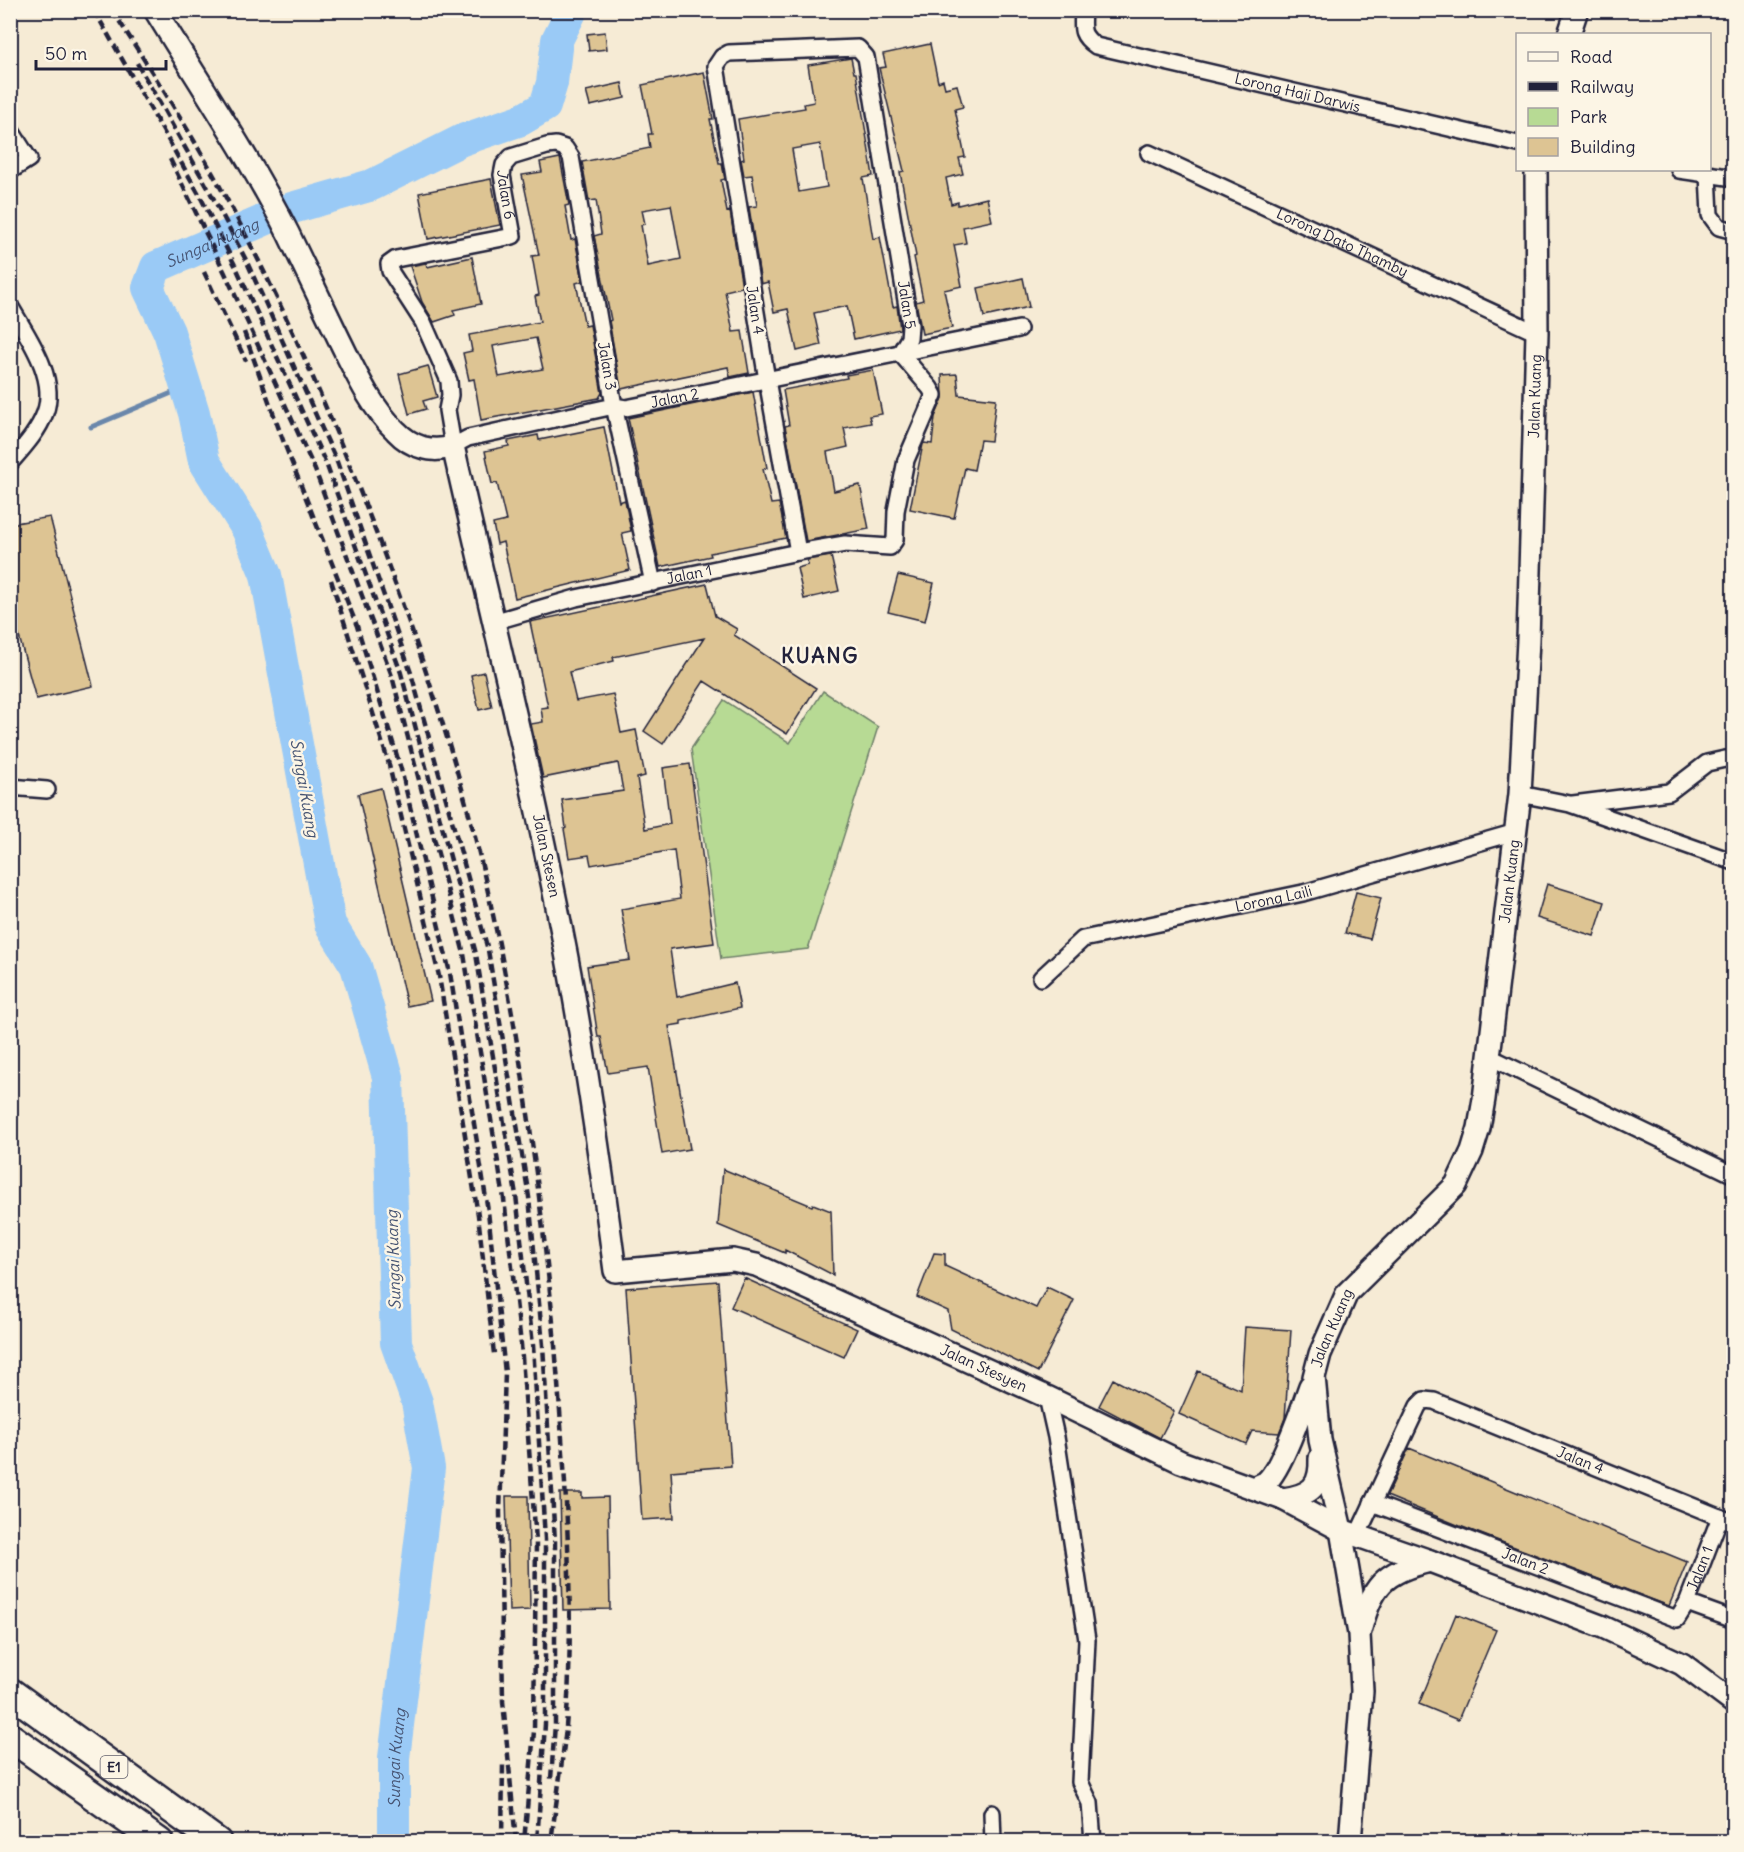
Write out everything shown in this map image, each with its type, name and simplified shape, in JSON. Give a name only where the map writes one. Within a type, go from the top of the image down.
[{"type":"highway","name":"E1","points":[[10,1692],[217,1842]]},
{"type":"highway","name":"E1","points":[[10,1737],[159,1842]]},
{"type":"main road","points":[[155,10],[256,175],[287,232],[360,382],[382,416],[397,433],[419,447],[435,451],[453,446]]},
{"type":"main road","points":[[1569,33],[1577,10]]},
{"type":"main road","name":"Jalan Kuang","points":[[1359,1634],[1349,1533],[1320,1440],[1314,1377],[1320,1354],[1347,1293],[1456,1185],[1465,1168],[1479,1128],[1490,1057],[1520,794],[1528,640],[1537,333],[1536,171]]},
{"type":"main road","name":"Jalan Stesen","points":[[453,446],[547,859],[570,975],[615,1271]]},
{"type":"main road","name":"Jalan Stesyen","points":[[615,1271],[733,1260],[756,1265],[861,1315],[1047,1397],[1181,1462],[1283,1499],[1349,1533],[1430,1561],[1603,1628],[1663,1654],[1682,1664],[1732,1700]]},
{"type":"main road","points":[[1253,1488],[1266,1482],[1273,1474],[1314,1377]]},
{"type":"main road","points":[[1283,1499],[1311,1491],[1319,1477],[1320,1440]]},
{"type":"main road","points":[[1350,1842],[1362,1691],[1359,1634],[1370,1601],[1383,1582],[1400,1569],[1430,1561]]},
{"type":"street","name":"Lorong Haji Darwis","points":[[1083,10],[1082,31],[1096,46],[1516,144]]},
{"type":"street","name":"Jalan 4","points":[[798,552],[767,380],[716,66],[722,57],[729,53],[858,48]]},
{"type":"street","name":"Jalan 5","points":[[858,48],[866,57],[910,325],[909,338],[900,353],[934,395],[906,460],[896,511],[895,540],[890,547]]},
{"type":"street","points":[[10,129],[28,159],[10,171]]},
{"type":"street","name":"Jalan 6","points":[[453,446],[447,410],[450,396],[449,381],[423,322],[390,271],[389,264],[396,259],[513,236],[502,175],[504,165],[511,157],[547,146],[556,145],[565,148]]},
{"type":"street","name":"Jalan 3","points":[[565,148],[571,158],[614,406],[653,583]]},
{"type":"street","name":"Lorong Dato Thamby","points":[[1149,153],[1537,333]]},
{"type":"street","points":[[1686,171],[1734,178]]},
{"type":"street","points":[[1708,174],[1710,215],[1719,227],[1734,231]]},
{"type":"street","points":[[10,306],[40,360],[48,388],[45,412],[31,437],[10,463]]},
{"type":"street","name":"Jalan 2","points":[[453,446],[468,438],[614,406],[626,408],[1019,329]]},
{"type":"street","name":"Jalan 1","points":[[493,622],[576,598],[798,552],[845,544],[890,547]]},
{"type":"street","points":[[1570,804],[1669,792],[1707,763],[1725,759],[1734,760]]},
{"type":"street","points":[[10,787],[47,790]]},
{"type":"street","points":[[1520,794],[1570,804],[1734,862]]},
{"type":"street","name":"Lorong Laili","points":[[1041,978],[1083,939],[1303,893],[1516,832]]},
{"type":"street","points":[[1490,1057],[1734,1175]]},
{"type":"street","points":[[1047,1397],[1056,1437],[1087,1640],[1080,1782],[1090,1803],[1093,1842]]},
{"type":"street","name":"Jalan 4","points":[[1372,1503],[1418,1406],[1424,1400],[1434,1401],[1727,1520]]},
{"type":"street","name":"Jalan 2","points":[[1372,1503],[1677,1618]]},
{"type":"street","points":[[1349,1533],[1372,1503]]},
{"type":"street","name":"Jalan 1","points":[[1677,1618],[1681,1616],[1727,1520]]},
{"type":"street","points":[[1687,1603],[1734,1620]]},
{"type":"street","points":[[992,1813],[993,1842]]},
{"type":"green space","points":[[823,691],[878,727],[808,949],[721,959],[691,749],[724,700],[790,743]]},
{"type":"building","points":[[605,32],[607,49],[589,51],[587,34]]},
{"type":"building","points":[[930,44],[938,82],[943,80],[945,88],[957,85],[963,107],[955,109],[965,157],[959,158],[963,174],[946,178],[951,204],[958,202],[958,205],[987,198],[992,221],[963,227],[966,243],[954,245],[962,286],[944,290],[952,328],[922,334],[916,302],[923,300],[900,172],[904,171],[879,68],[886,67],[883,54]]},
{"type":"building","points":[[851,58],[854,73],[856,73],[873,176],[863,178],[873,239],[880,237],[893,307],[897,306],[900,329],[854,339],[847,306],[814,313],[821,345],[797,351],[788,309],[774,312],[768,282],[761,284],[749,207],[757,206],[752,175],[744,176],[738,119],[805,108],[804,104],[814,102],[808,65]],"holes":[[[820,144],[827,187],[799,192],[792,149]]]},
{"type":"building","points":[[704,72],[713,119],[710,119],[719,163],[722,163],[725,179],[721,180],[727,212],[730,211],[742,287],[725,291],[733,332],[742,331],[749,373],[730,377],[728,367],[621,389],[609,321],[611,320],[594,236],[601,234],[596,200],[589,201],[582,162],[650,148],[648,134],[652,134],[642,85]],"holes":[[[671,205],[681,259],[648,266],[641,225],[645,224],[642,210]]]},
{"type":"building","points":[[622,83],[625,98],[590,106],[586,91]]},
{"type":"building","points":[[560,158],[569,205],[565,206],[571,240],[575,239],[583,281],[576,283],[585,326],[590,325],[602,393],[599,398],[481,420],[474,379],[469,380],[463,353],[472,351],[469,335],[540,322],[535,296],[539,295],[532,256],[539,255],[522,175],[542,172],[540,162]],"holes":[[[536,338],[543,369],[499,377],[493,346]]]},
{"type":"building","points":[[491,179],[500,225],[428,239],[419,193]]},
{"type":"building","points":[[472,257],[481,304],[453,310],[455,315],[434,322],[422,302],[410,266],[426,263],[427,267]]},
{"type":"building","points":[[1023,278],[1029,307],[984,317],[978,288]]},
{"type":"building","points":[[428,366],[437,397],[423,401],[426,409],[409,414],[399,374]]},
{"type":"building","points":[[873,370],[882,414],[869,416],[871,423],[844,428],[848,447],[827,452],[834,491],[860,485],[869,529],[806,541],[785,426],[789,425],[783,390],[847,378],[846,375]]},
{"type":"building","points":[[957,374],[959,395],[996,399],[991,441],[980,440],[974,470],[965,468],[954,518],[910,509],[923,444],[932,444],[935,417],[943,398],[942,375]]},
{"type":"building","points":[[753,392],[767,468],[763,469],[771,504],[779,503],[786,538],[710,553],[711,556],[660,567],[628,418]]},
{"type":"building","points":[[604,427],[619,502],[625,500],[631,531],[622,533],[630,570],[515,598],[503,542],[497,544],[493,524],[506,521],[497,483],[492,484],[485,451],[509,446],[508,441],[538,435],[539,440]]},
{"type":"building","points":[[50,517],[93,686],[36,699],[10,603],[10,524]]},
{"type":"building","points":[[831,556],[839,591],[804,599],[797,568],[808,565],[807,560]]},
{"type":"building","points":[[898,575],[934,583],[925,621],[888,612]]},
{"type":"building","points":[[707,584],[715,616],[737,629],[734,635],[816,688],[787,734],[704,681],[663,744],[644,731],[704,638],[613,657],[614,661],[569,672],[576,701],[613,694],[621,733],[636,730],[645,776],[637,778],[645,829],[670,824],[663,768],[690,764],[714,943],[670,949],[677,997],[735,983],[740,1008],[681,1021],[681,1024],[669,1026],[690,1149],[662,1154],[648,1067],[608,1073],[601,1037],[598,1037],[587,966],[630,960],[621,909],[680,899],[674,850],[591,865],[589,855],[569,858],[562,800],[623,791],[618,763],[543,778],[531,724],[543,722],[541,708],[548,707],[530,622]]},
{"type":"building","points":[[484,672],[492,707],[479,710],[471,675]]},
{"type":"building","points":[[381,788],[431,1001],[407,1006],[358,794]]},
{"type":"building","points":[[1547,884],[1605,902],[1594,936],[1537,918]]},
{"type":"building","points":[[1356,892],[1381,898],[1370,939],[1345,933]]},
{"type":"building","points":[[723,1169],[812,1206],[813,1204],[831,1211],[833,1275],[785,1250],[785,1253],[718,1225]]},
{"type":"building","points":[[934,1253],[945,1254],[945,1266],[1036,1308],[1047,1287],[1074,1300],[1038,1372],[951,1329],[948,1311],[917,1297]]},
{"type":"building","points":[[744,1278],[857,1329],[844,1357],[731,1307]]},
{"type":"building","points":[[718,1281],[731,1466],[671,1471],[674,1518],[642,1520],[626,1288]]},
{"type":"building","points":[[1245,1327],[1291,1330],[1285,1418],[1279,1433],[1252,1431],[1246,1444],[1179,1414],[1198,1371],[1241,1390]]},
{"type":"building","points":[[1113,1379],[1174,1411],[1160,1438],[1099,1406]]},
{"type":"building","points":[[1409,1448],[1687,1562],[1669,1606],[1387,1496]]},
{"type":"building","points":[[560,1493],[582,1493],[582,1498],[608,1497],[610,1609],[563,1610]]},
{"type":"building","points":[[506,1496],[528,1496],[530,1610],[509,1611]]},
{"type":"building","points":[[1456,1614],[1496,1630],[1458,1720],[1419,1704]]},
{"type":"waterway","name":"Sungai Kuang","points":[[394,1842],[394,1758],[429,1468],[417,1402],[396,1343],[388,1077],[356,966],[330,924],[266,575],[247,529],[204,461],[194,413],[169,332],[148,288],[156,267],[292,208],[372,185],[462,140],[521,120],[545,106],[552,83],[557,40],[572,10]]},
{"type":"waterway","points":[[91,427],[186,387]]},
{"type":"railway","points":[[94,10],[199,194],[236,267],[327,466],[401,673],[476,954],[516,1195],[533,1345],[545,1539],[545,1724],[537,1842]]},
{"type":"railway","points":[[112,10],[180,117],[240,223],[318,389],[370,517],[413,635],[440,715],[475,837],[499,943],[518,1050],[541,1211],[559,1391],[570,1597],[569,1662],[566,1727],[551,1842]]},
{"type":"railway","points":[[137,63],[246,260],[337,462],[411,673],[488,950],[529,1197],[543,1345],[555,1541],[555,1724],[551,1779]]},
{"type":"railway","points":[[170,159],[315,470],[392,676],[464,954],[504,1199],[521,1344],[536,1541],[534,1731],[524,1842]]},
{"type":"railway","points":[[204,272],[246,361]]},
{"type":"railway","points":[[244,332],[284,443],[357,626],[401,769],[450,973],[488,1211],[505,1373],[500,1512],[503,1701],[516,1842]]},
{"type":"railway","points":[[331,580],[388,761],[439,976],[478,1215],[494,1354]]},
{"type":"railway","points":[[502,1842],[503,1764]]},
{"type":"district","name":"KUANG","points":[[820,656]]}]
